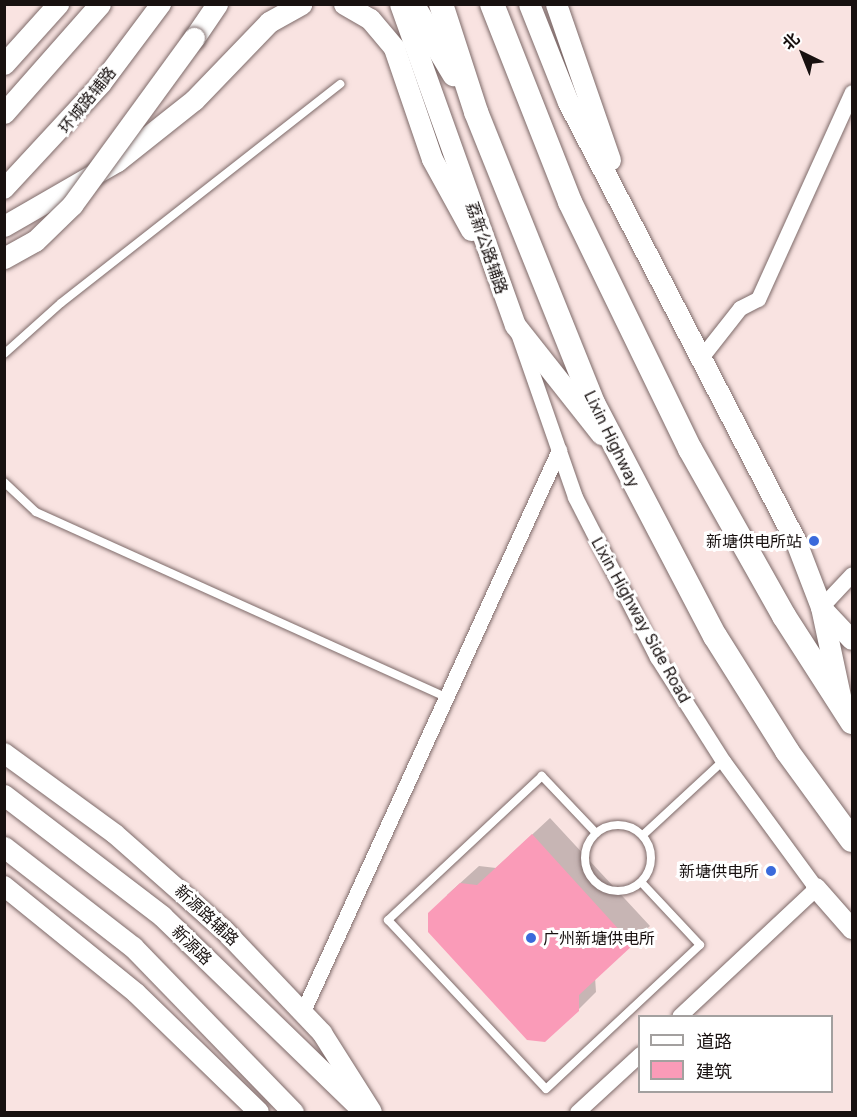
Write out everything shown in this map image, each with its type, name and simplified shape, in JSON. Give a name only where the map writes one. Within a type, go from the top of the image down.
[{"type":"main road","points":[[4,64],[58,4]]},
{"type":"main road","points":[[4,113],[100,4]]},
{"type":"main road","points":[[4,258],[36,240],[72,205],[217,4]]},
{"type":"main road","points":[[4,225],[117,161],[194,99],[269,22],[301,4]]},
{"type":"main road","points":[[344,4],[370,19],[394,48],[432,159],[487,259]]},
{"type":"main road","name":"荔新公路辅路","points":[[400,4],[458,159],[487,259],[515,325],[625,463]]},
{"type":"main road","points":[[412,4],[476,112]]},
{"type":"main road","name":"Lixin Highway","points":[[441,4],[476,112],[569,349],[625,463],[753,700],[852,840]]},
{"type":"main road","points":[[492,4],[533,118],[617,304],[722,508],[848,716]]},
{"type":"main road","points":[[529,4],[568,102],[628,211],[796,542],[821,607],[848,716]]},
{"type":"main road","points":[[556,4],[628,211]]},
{"type":"main road","name":"新源路","points":[[4,795],[162,916],[291,1046],[364,1113]]},
{"type":"main road","points":[[4,846],[133,946],[257,1072],[293,1113]]},
{"type":"street","name":"环城路辅路","points":[[4,189],[102,83],[161,4]]},
{"type":"street","points":[[702,355],[740,308],[758,299],[852,92]]},
{"type":"street","name":"Lixin Highway Side Road","points":[[515,325],[559,450],[627,601],[723,761],[816,888]]},
{"type":"street","points":[[303,1011],[559,450]]},
{"type":"street","points":[[852,574],[821,607],[852,640]]},
{"type":"street","name":"新源路辅路","points":[[4,753],[173,884],[303,1011],[372,1113]]},
{"type":"street","points":[[4,886],[136,993],[259,1113]]},
{"type":"street","points":[[681,1015],[816,888],[852,929]]},
{"type":"street","points":[[577,1113],[638,1055]]},
{"type":"lane","points":[[4,354],[61,303],[340,84]]},
{"type":"lane","points":[[4,482],[36,512],[446,697]]},
{"type":"lane","points":[[642,835],[723,761]]},
{"type":"lane","points":[[596,833],[542,776],[388,920],[546,1089],[700,945],[641,882]]},
{"type":"lane","points":[[625,825],[642,835],[651,864],[641,882],[622,891],[593,881],[585,851],[596,833],[625,825]]},
{"type":"building","name":"广州新塘供电所","points":[[532,834],[633,945],[579,995],[579,1011],[545,1042],[527,1040],[428,932],[428,913],[460,883],[477,885]]},
{"type":"place","name":"新塘供电所站","points":[[814,541]]},
{"type":"place","name":"新塘供电所","points":[[771,871]]},
{"type":"place","name":"广州新塘供电所","points":[[531,938]]}]
